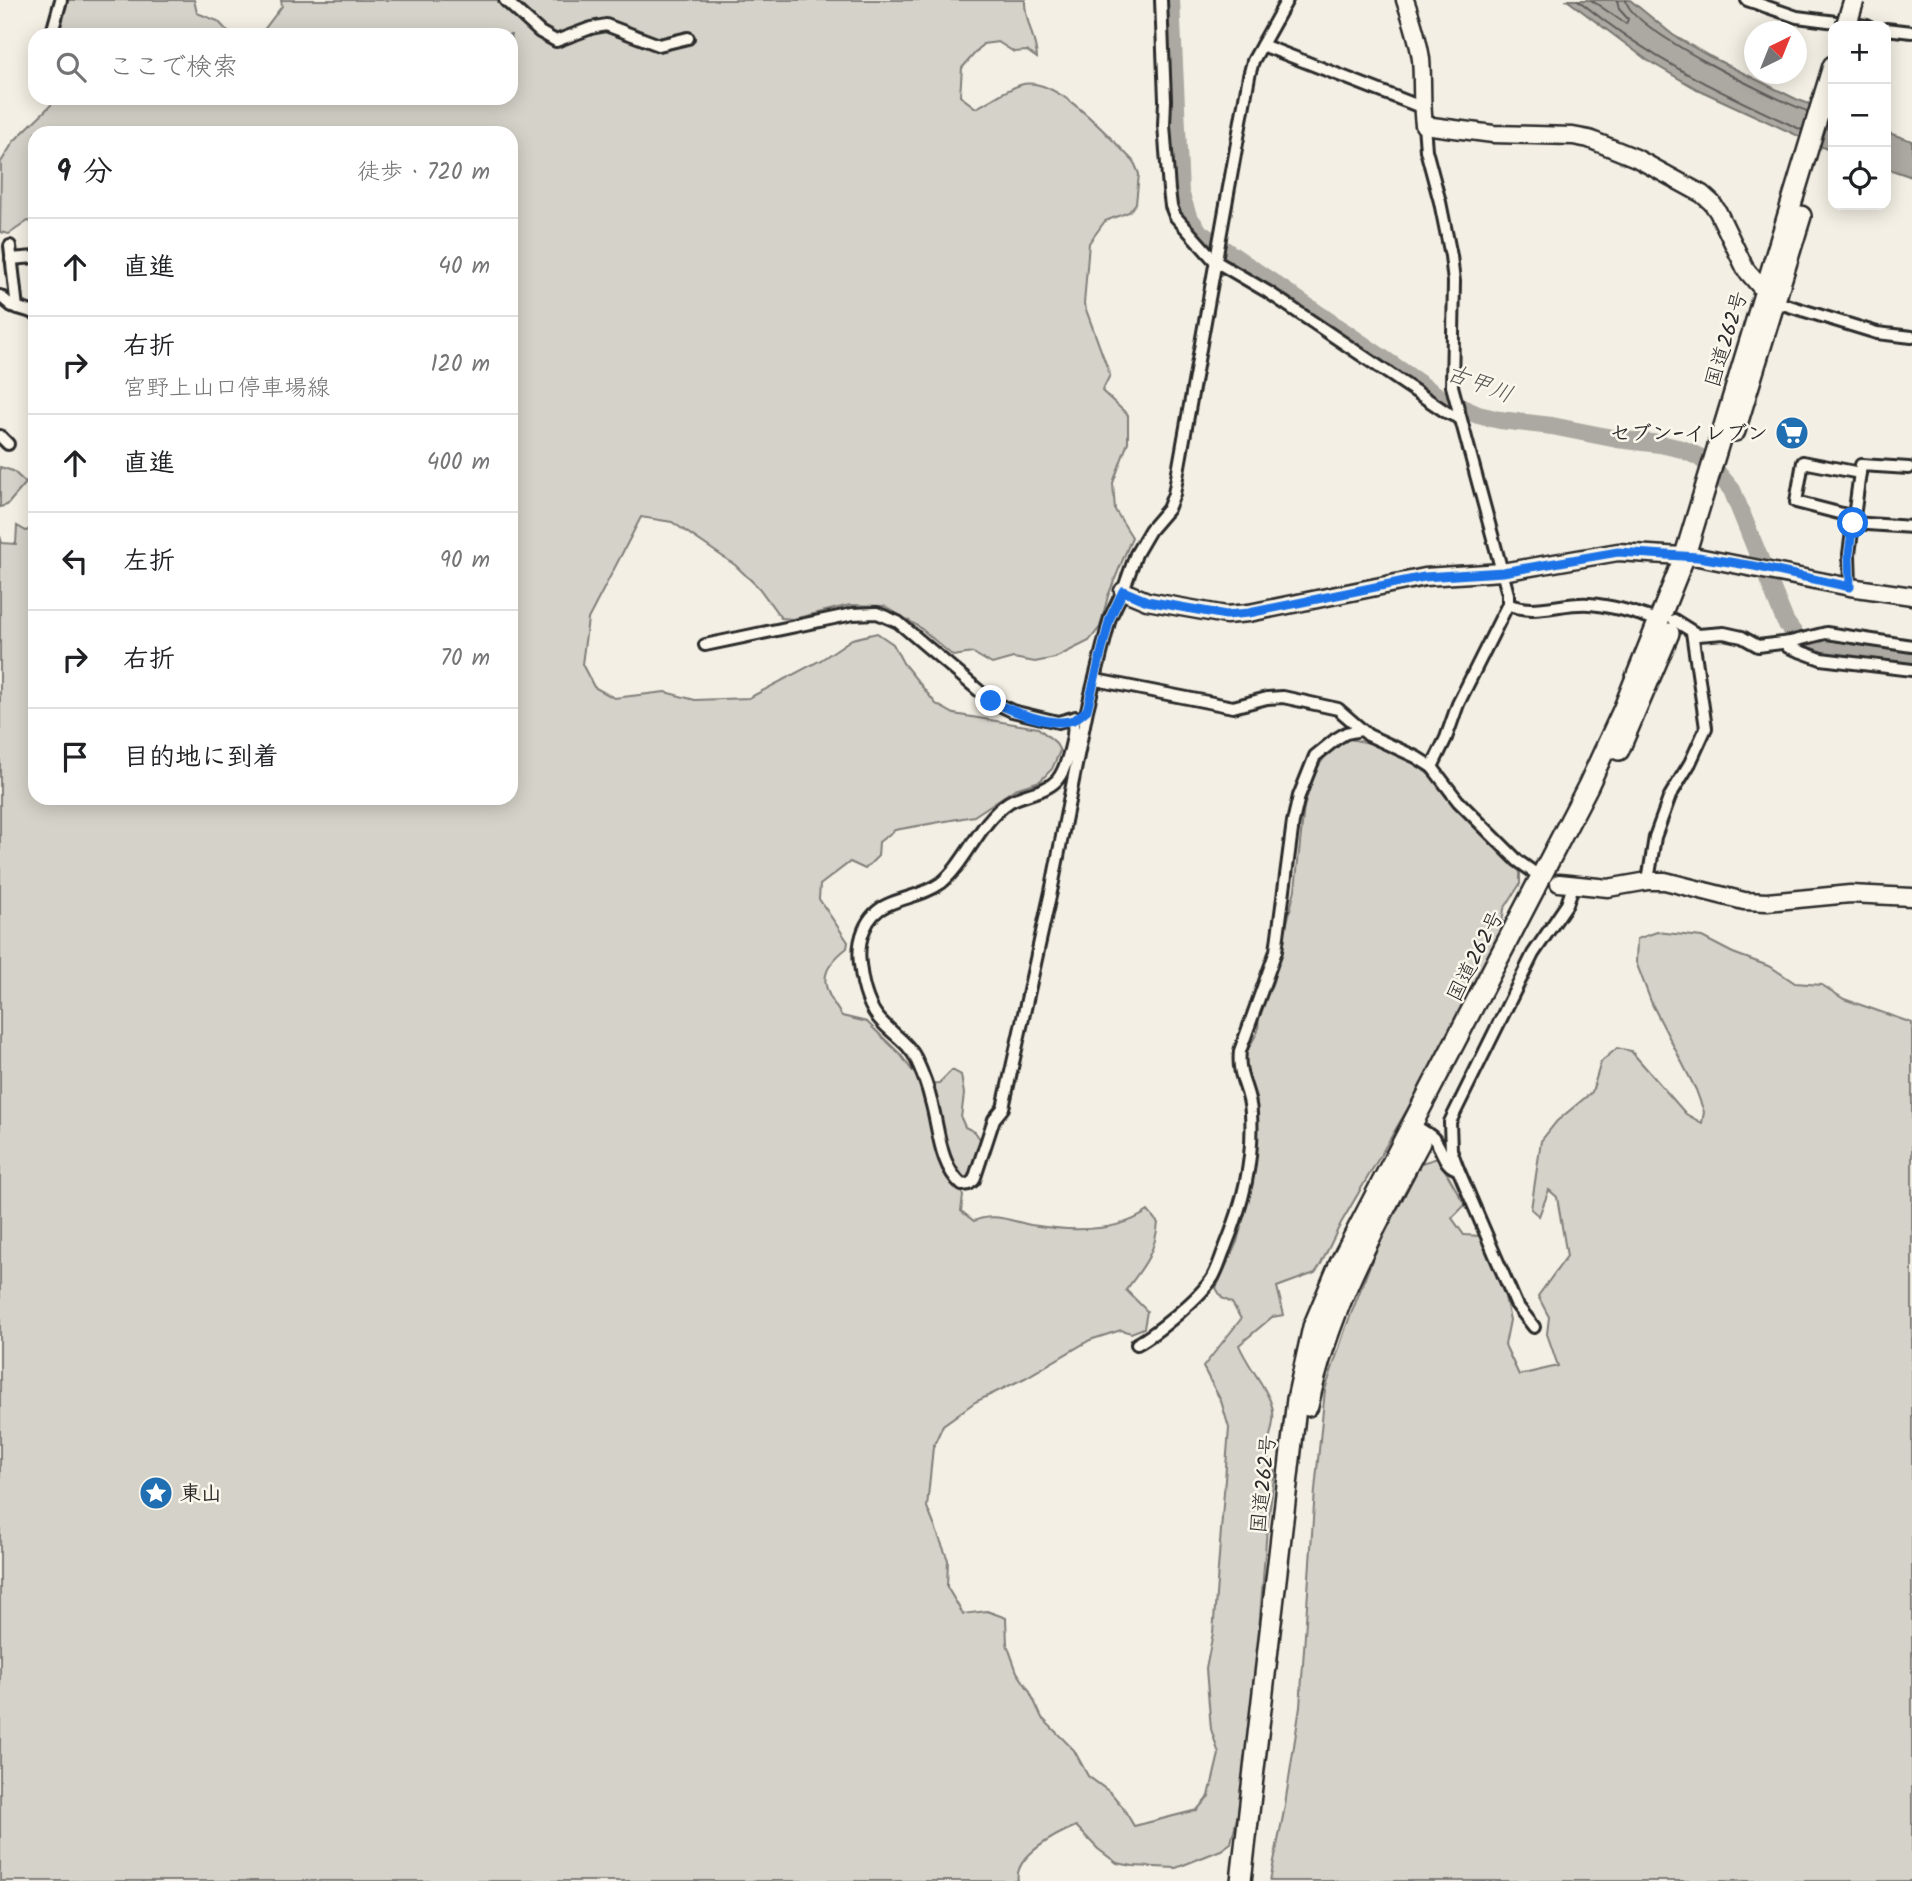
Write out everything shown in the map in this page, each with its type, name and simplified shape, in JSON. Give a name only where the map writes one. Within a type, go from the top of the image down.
[{"type":"highway","points":[[1848,21],[1854,0]]},
{"type":"highway","points":[[1860,21],[1866,0]]},
{"type":"highway","name":"国道262号","points":[[1241,1881],[1292,1436],[1312,1326],[1335,1275],[1419,1129],[1599,793],[1636,716],[1691,556],[1770,297],[1807,174],[1829,84]]},
{"type":"highway","name":"国道262号","points":[[1807,174],[1828,120]]},
{"type":"highway","name":"国道262号","points":[[1253,1881],[1303,1441],[1315,1377],[1335,1311],[1419,1129]]},
{"type":"street","points":[[53,28],[61,0]]},
{"type":"street","points":[[505,0],[540,32],[556,41],[606,25],[659,45],[688,38]]},
{"type":"street","points":[[1161,0],[1164,125],[1171,206],[1186,231],[1216,260],[1446,412],[1459,417]]},
{"type":"street","points":[[1072,720],[1075,727],[1074,736],[1061,775],[1056,782],[1011,801],[1000,810],[981,830],[943,881],[916,896],[886,905],[866,924],[860,943],[859,962],[870,1005],[880,1020],[908,1046],[915,1057],[932,1102],[944,1156],[954,1178],[962,1185],[974,1180],[995,1119],[1003,1108],[1052,887],[1087,710],[1110,618],[1136,554],[1150,530],[1168,509],[1174,494],[1253,61],[1287,0]]},
{"type":"street","points":[[1405,0],[1419,49],[1426,150],[1440,202],[1452,269],[1452,386],[1503,572],[1508,604],[1458,704],[1432,767]]},
{"type":"street","points":[[1747,0],[1797,18],[1828,22]]},
{"type":"street","points":[[1891,30],[1912,32]]},
{"type":"street","points":[[1262,45],[1422,107]]},
{"type":"street","points":[[1424,125],[1493,134],[1573,136],[1589,139],[1636,158],[1712,202],[1746,270],[1770,297],[1877,333],[1912,337]]},
{"type":"street","points":[[10,246],[18,308]]},
{"type":"street","points":[[11,259],[28,258]]},
{"type":"street","points":[[0,296],[18,308],[28,311]]},
{"type":"street","points":[[1860,473],[1803,462],[1796,502],[1854,520],[1912,527]]},
{"type":"street","points":[[1850,587],[1849,554],[1861,465],[1909,468]]},
{"type":"street","points":[[1123,591],[1147,601],[1226,615],[1249,613],[1424,577],[1503,572],[1618,552],[1691,556],[1754,566],[1850,587],[1912,596]]},
{"type":"street","points":[[1508,604],[1519,610],[1587,604],[1614,607],[1667,621],[1698,635],[1724,633],[1742,637],[1758,646],[1787,643],[1826,633],[1912,646]]},
{"type":"street","points":[[705,645],[853,614],[877,613],[898,622],[991,701],[1012,711],[1058,722],[1072,720],[1087,710]]},
{"type":"street","points":[[1648,881],[1655,836],[1670,796],[1690,763],[1706,728],[1692,632]]},
{"type":"street","points":[[1787,643],[1788,647],[1821,659],[1912,670]]},
{"type":"street","points":[[1096,680],[1233,707],[1267,698],[1283,697],[1338,709],[1361,730],[1432,767],[1458,801],[1531,871]]},
{"type":"street","points":[[1137,1344],[1150,1337],[1213,1278],[1232,1232],[1245,1190],[1251,1158],[1251,1101],[1238,1067],[1240,1051],[1276,951],[1293,822],[1299,796],[1315,756],[1346,733],[1361,730]]},
{"type":"street","points":[[1534,1328],[1516,1304],[1458,1169],[1451,1150],[1450,1122],[1533,954],[1567,904],[1566,884],[1608,888],[1665,881],[1744,901],[1767,902],[1850,894],[1912,897]]},
{"type":"street","points":[[1419,1129],[1434,1139],[1447,1163],[1458,1169]]},
{"type":"shaded area","points":[[64,0],[194,0],[197,13],[218,21],[224,28],[59,28]]},
{"type":"shaded area","points":[[281,0],[1025,0],[1037,58],[1027,51],[1014,52],[998,42],[983,44],[962,68],[960,96],[976,108],[1020,85],[1034,84],[1049,89],[1082,110],[1134,162],[1139,174],[1136,203],[1129,212],[1105,221],[1089,243],[1084,304],[1110,375],[1102,391],[1128,415],[1128,442],[1113,483],[1115,510],[1132,537],[1108,596],[1100,627],[1089,641],[1055,658],[1035,662],[1013,658],[992,664],[973,653],[953,656],[918,626],[884,606],[850,605],[793,619],[781,618],[759,588],[735,565],[672,522],[641,517],[588,619],[582,664],[594,687],[614,698],[665,692],[695,700],[749,698],[821,660],[852,639],[877,633],[893,644],[903,663],[936,704],[954,714],[1038,728],[1055,742],[1060,751],[1052,769],[1040,781],[1015,789],[974,816],[895,830],[879,842],[878,856],[865,869],[850,862],[820,885],[819,899],[848,942],[847,948],[830,965],[825,980],[830,997],[842,1016],[867,1022],[900,1054],[922,1084],[939,1083],[952,1070],[961,1075],[964,1094],[961,1118],[965,1127],[975,1132],[980,1139],[972,1174],[961,1191],[961,1211],[974,1221],[995,1217],[1031,1225],[1076,1229],[1107,1227],[1136,1218],[1148,1211],[1158,1223],[1151,1251],[1126,1290],[1147,1311],[1144,1328],[1131,1333],[1121,1330],[1090,1340],[1025,1378],[975,1402],[943,1425],[933,1447],[927,1507],[948,1560],[947,1587],[963,1614],[987,1611],[1006,1618],[1007,1644],[1017,1672],[1042,1718],[1074,1750],[1088,1776],[1111,1793],[1134,1826],[1197,1810],[1209,1796],[1219,1754],[1211,1729],[1206,1669],[1213,1633],[1229,1428],[1221,1401],[1203,1367],[1241,1319],[1232,1303],[1222,1298],[1216,1288],[1237,1242],[1256,1162],[1256,1108],[1243,1073],[1244,1057],[1258,1031],[1259,1014],[1273,982],[1295,889],[1304,807],[1315,771],[1329,751],[1349,739],[1375,744],[1417,765],[1433,778],[1472,825],[1520,870],[1520,884],[1504,909],[1501,930],[1461,1011],[1341,1223],[1321,1264],[1315,1273],[1277,1287],[1284,1315],[1272,1317],[1239,1345],[1273,1409],[1272,1427],[1265,1452],[1275,1472],[1267,1528],[1251,1759],[1231,1843],[1221,1850],[1176,1868],[1133,1866],[1117,1863],[1098,1849],[1076,1826],[1048,1840],[1029,1855],[1018,1872],[1018,1881],[0,1881],[0,536],[2,543],[16,544],[17,526],[28,530],[28,805],[518,805],[518,126],[29,126],[51,105],[518,105],[518,28],[265,28],[282,6]]},
{"type":"shaded area","points":[[28,127],[28,221],[9,234],[0,232],[1,162],[14,141]]},
{"type":"shaded area","points":[[0,467],[13,471],[26,483],[7,505],[0,507]]},
{"type":"shaded area","points":[[1657,932],[1702,937],[1733,953],[1771,967],[1795,983],[1822,985],[1844,999],[1912,1023],[1912,1881],[1270,1881],[1300,1707],[1315,1490],[1325,1390],[1374,1255],[1421,1163],[1438,1158],[1465,1205],[1452,1218],[1464,1235],[1481,1236],[1503,1288],[1510,1320],[1505,1345],[1519,1375],[1558,1366],[1547,1334],[1549,1317],[1538,1296],[1567,1256],[1557,1197],[1549,1190],[1539,1216],[1531,1209],[1541,1141],[1557,1121],[1592,1092],[1601,1062],[1617,1048],[1631,1051],[1686,1114],[1702,1123],[1704,1112],[1696,1090],[1652,1004],[1636,962],[1637,939]]},
{"type":"water","points":[[1567,0],[1630,0],[1673,35],[1744,73],[1744,84],[1766,84],[1828,111],[1828,150],[1697,89],[1647,60]]},
{"type":"water","points":[[1891,134],[1912,141],[1912,177],[1891,170]]},
{"type":"waterway","name":"古甲川","points":[[1171,0],[1180,192],[1188,216],[1200,233],[1442,399],[1478,415],[1500,420],[1660,444],[1682,449],[1699,457],[1716,471],[1732,490],[1785,621],[1800,640],[1817,649],[1829,651],[1912,656]]},
{"type":"place","name":"セブン-イレブン","points":[[1792,433]]},
{"type":"place","name":"東山","points":[[156,1493]]},
{"type":"route","points":[[991,701],[1012,711],[1058,722],[1072,720],[1087,710],[1110,618],[1123,591],[1147,601],[1226,615],[1249,613],[1424,577],[1503,572],[1618,552],[1698,557],[1850,587],[1849,554],[1853,523]]}]
